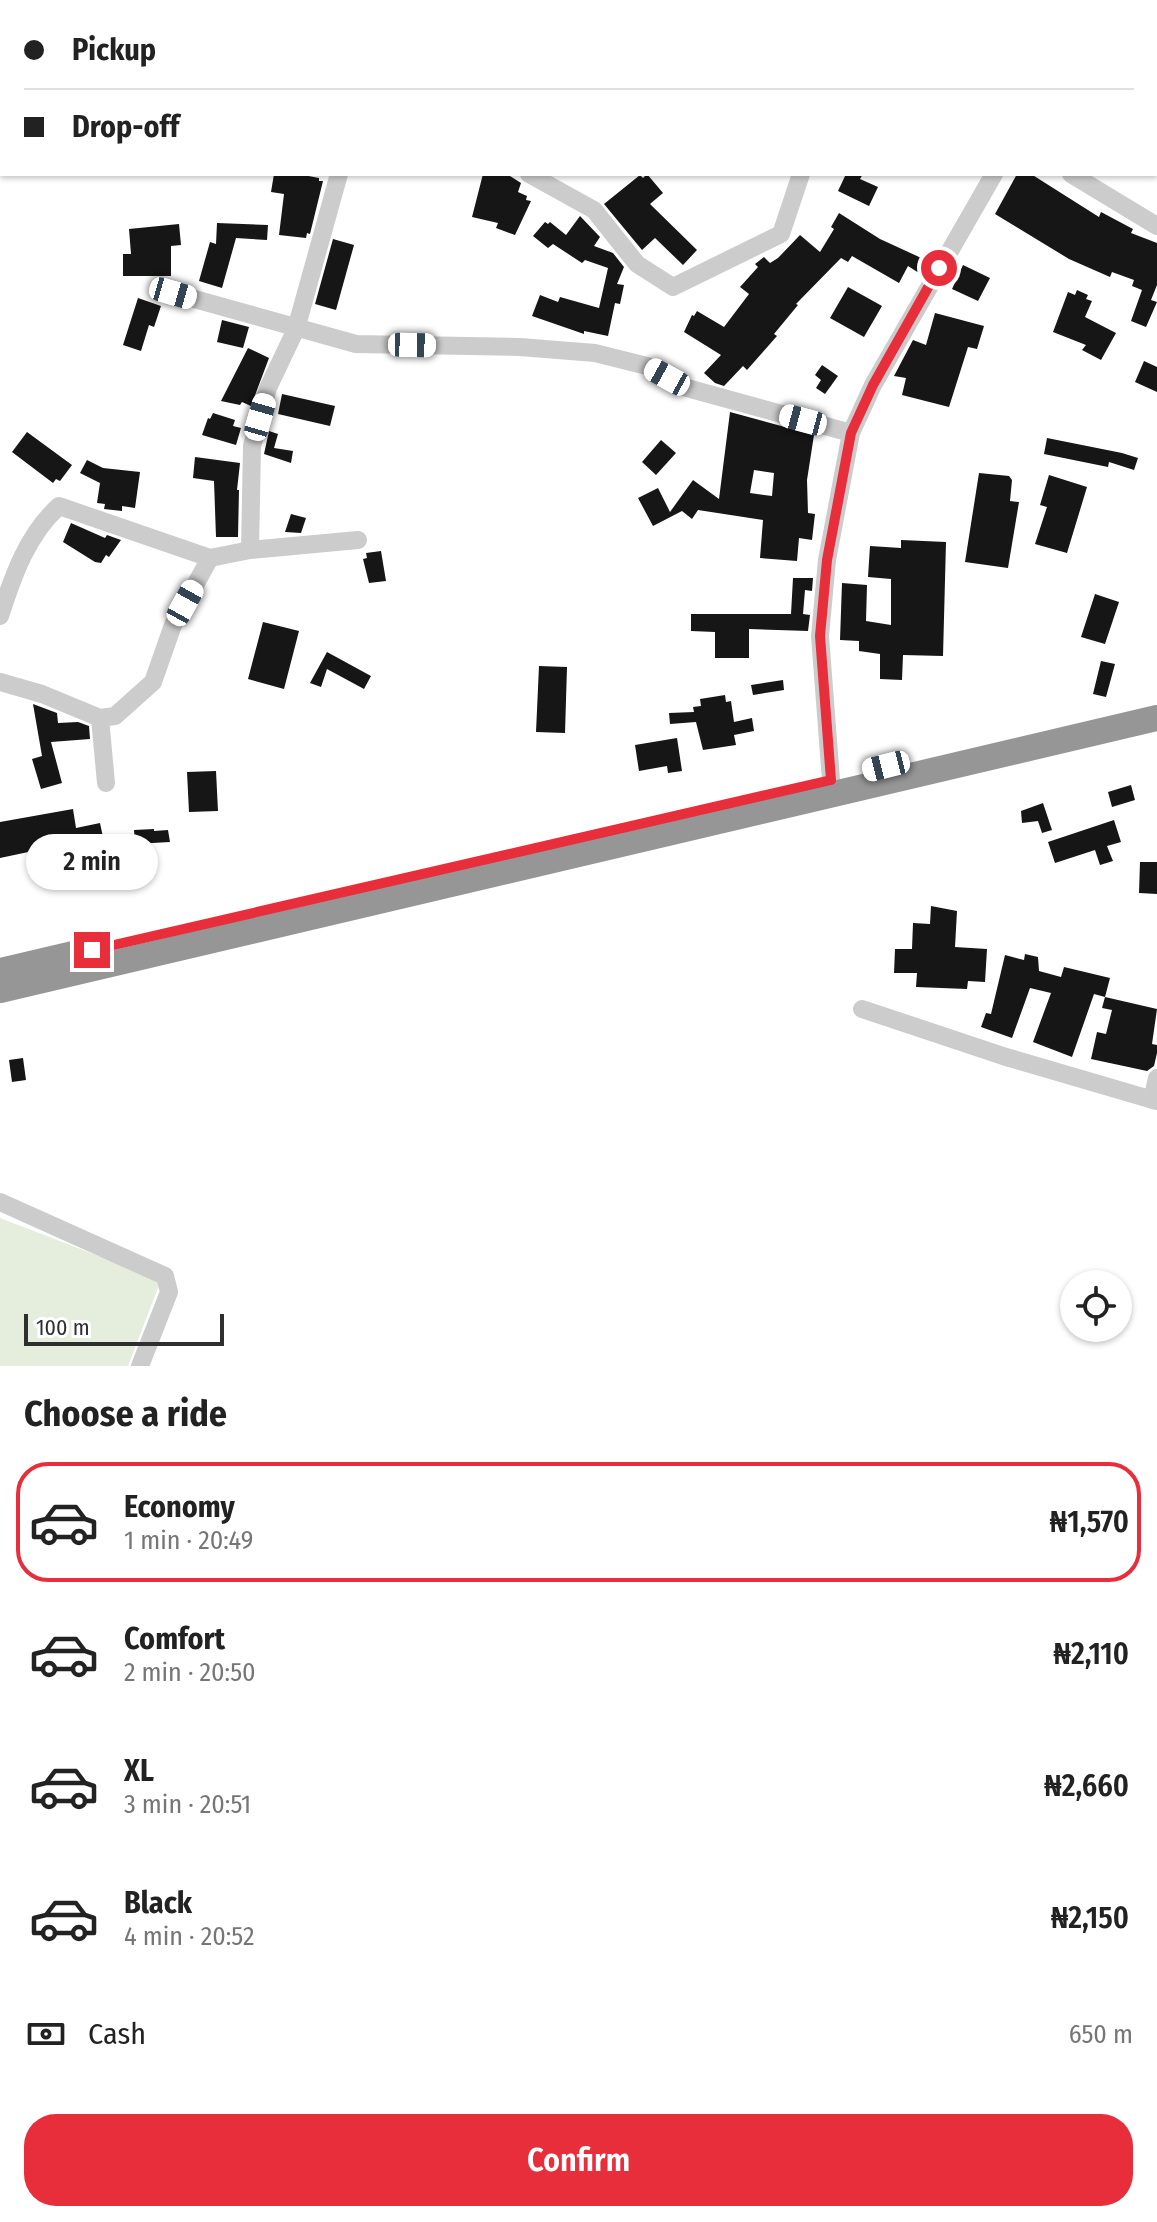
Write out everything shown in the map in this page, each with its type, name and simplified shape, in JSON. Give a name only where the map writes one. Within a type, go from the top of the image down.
[{"type":"highway","points":[[0,971],[831,780],[1157,701]]},
{"type":"highway","points":[[0,990],[1157,718]]},
{"type":"street","points":[[250,550],[252,446],[268,388],[296,329],[338,176]]},
{"type":"street","points":[[533,176],[594,210],[637,264],[673,287],[781,234],[800,176]]},
{"type":"street","points":[[831,780],[820,636],[827,560],[851,433],[873,385],[993,176]]},
{"type":"street","points":[[1074,176],[1157,226]]},
{"type":"street","points":[[173,293],[356,344],[520,347],[595,353],[647,366],[687,388],[851,433]]},
{"type":"street","points":[[0,616],[23,553],[45,519],[59,506],[210,558],[250,550],[358,540]]},
{"type":"street","points":[[0,682],[42,694],[100,718],[115,716],[153,682],[173,625],[210,558]]},
{"type":"street","points":[[100,718],[106,783]]},
{"type":"street","points":[[862,1009],[1006,1057],[1154,1101],[1157,1078]]},
{"type":"street","points":[[0,1202],[165,1276],[169,1292],[140,1366]]},
{"type":"green space","points":[[0,1218],[161,1280],[128,1366],[0,1366]]},
{"type":"building","points":[[274,176],[308,176],[323,181],[310,234],[307,233],[306,238],[279,235],[284,194],[271,192]]},
{"type":"building","points":[[482,176],[510,176],[521,183],[518,192],[531,201],[515,235],[496,228],[498,223],[472,217]]},
{"type":"building","points":[[639,176],[649,176],[663,193],[650,204],[697,250],[683,265],[655,238],[642,250],[604,204]]},
{"type":"building","points":[[845,176],[862,176],[860,179],[878,187],[869,206],[838,191]]},
{"type":"building","points":[[1016,176],[1034,176],[1099,217],[1101,212],[1133,229],[1131,233],[1157,243],[1157,285],[1151,300],[1157,302],[1146,327],[1131,321],[1142,290],[1132,286],[1134,280],[1112,272],[1110,277],[1069,259],[995,214]]},
{"type":"building","points":[[839,213],[880,239],[930,262],[922,275],[908,266],[899,283],[852,256],[848,262],[841,258],[796,304],[774,334],[777,336],[747,370],[743,366],[724,386],[715,383],[704,373],[721,355],[684,332],[692,315],[697,311],[724,327],[749,294],[740,287],[758,267],[755,264],[764,257],[770,263],[778,258],[800,235],[820,252],[834,229],[831,227]]},
{"type":"building","points":[[580,216],[600,237],[594,246],[613,253],[624,267],[617,284],[624,285],[620,304],[615,303],[608,336],[584,331],[584,334],[532,316],[540,295],[558,302],[560,297],[599,308],[608,268],[585,260],[582,263],[553,244],[548,248],[533,236],[545,222],[550,222],[566,235]]},
{"type":"building","points":[[217,223],[268,225],[267,240],[236,238],[222,288],[199,281],[210,242],[216,244]]},
{"type":"building","points":[[179,224],[181,245],[171,246],[171,276],[123,276],[123,254],[131,254],[129,229]]},
{"type":"building","points":[[333,239],[354,245],[336,310],[315,304]]},
{"type":"building","points":[[963,265],[990,278],[978,301],[952,289]]},
{"type":"building","points":[[848,287],[882,306],[864,337],[830,318]]},
{"type":"building","points":[[1077,290],[1088,295],[1086,299],[1092,301],[1085,317],[1116,333],[1101,360],[1082,350],[1086,345],[1053,332],[1068,292],[1075,295]]},
{"type":"building","points":[[138,298],[161,306],[154,327],[149,325],[141,351],[123,345]]},
{"type":"building","points":[[935,313],[984,326],[977,349],[968,347],[949,407],[902,395],[906,378],[894,376],[913,340],[926,345]]},
{"type":"building","points":[[222,320],[249,327],[243,348],[217,342]]},
{"type":"building","points":[[248,348],[269,358],[251,406],[242,402],[240,405],[221,401]]},
{"type":"building","points":[[1144,361],[1157,367],[1157,392],[1135,382]]},
{"type":"building","points":[[822,365],[838,376],[825,394],[816,388],[821,380],[815,375]]},
{"type":"building","points":[[282,394],[335,406],[330,426],[278,414]]},
{"type":"building","points":[[730,412],[814,435],[807,480],[808,513],[815,514],[812,540],[799,538],[797,561],[760,558],[763,520],[698,510],[692,519],[682,511],[653,526],[638,498],[658,488],[670,512],[693,480],[719,499]],"holes":[[[754,470],[774,473],[772,496],[750,493]]]},
{"type":"building","points":[[213,413],[235,420],[233,426],[241,428],[236,445],[202,435]]},
{"type":"building","points":[[269,431],[278,434],[274,448],[293,451],[291,463],[264,454]]},
{"type":"building","points":[[27,432],[72,465],[60,481],[56,479],[53,483],[12,452]]},
{"type":"building","points":[[1047,438],[1138,458],[1134,470],[1109,462],[1108,467],[1044,454]]},
{"type":"building","points":[[661,440],[676,453],[656,475],[642,462]]},
{"type":"building","points":[[195,457],[240,463],[238,537],[216,537],[214,481],[193,478]]},
{"type":"building","points":[[87,460],[103,468],[140,472],[135,508],[122,506],[122,511],[104,509],[105,504],[97,503],[100,483],[80,473]]},
{"type":"building","points":[[979,473],[1009,476],[1012,480],[1010,501],[1019,502],[1008,568],[965,562]]},
{"type":"building","points":[[1049,475],[1087,487],[1067,553],[1035,544],[1047,507],[1040,505]]},
{"type":"building","points":[[291,514],[306,518],[301,533],[285,532]]},
{"type":"building","points":[[71,523],[105,538],[107,535],[121,540],[109,557],[106,555],[101,563],[95,562],[63,542]]},
{"type":"building","points":[[901,540],[946,542],[943,656],[903,655],[902,680],[880,679],[880,654],[859,651],[859,641],[840,640],[842,583],[867,585],[866,621],[891,625],[891,579],[868,577],[870,546],[901,548]]},
{"type":"building","points":[[381,551],[386,581],[369,583],[363,559],[367,558],[366,553]]},
{"type":"building","points":[[793,578],[813,578],[812,591],[805,590],[803,614],[810,615],[808,631],[749,629],[749,658],[715,658],[715,632],[691,631],[691,614],[791,614]]},
{"type":"building","points":[[1095,594],[1119,602],[1105,644],[1081,637]]},
{"type":"building","points":[[263,622],[299,631],[284,689],[248,679]]},
{"type":"building","points":[[327,652],[371,676],[364,689],[327,669],[321,687],[310,683]]},
{"type":"building","points":[[1101,661],[1115,664],[1106,697],[1093,694]]},
{"type":"building","points":[[539,666],[567,667],[565,733],[536,732]]},
{"type":"building","points":[[783,680],[784,690],[753,695],[751,685]]},
{"type":"building","points":[[725,695],[726,702],[731,701],[734,722],[752,718],[754,731],[734,735],[736,745],[703,750],[696,722],[670,724],[669,713],[694,712],[693,707],[701,706],[700,699]]},
{"type":"building","points":[[33,704],[57,713],[58,723],[78,722],[89,726],[90,739],[51,742],[62,783],[41,789],[32,759],[42,756]]},
{"type":"building","points":[[677,738],[682,771],[668,773],[667,766],[639,771],[635,745]]},
{"type":"building","points":[[216,771],[218,811],[189,812],[187,772]]},
{"type":"building","points":[[1131,785],[1135,800],[1112,807],[1108,792]]},
{"type":"building","points":[[1043,803],[1052,830],[1042,833],[1038,821],[1022,823],[1021,811]]},
{"type":"building","points":[[73,809],[76,828],[100,823],[103,837],[92,839],[96,868],[56,873],[52,847],[0,858],[0,822]]},
{"type":"building","points":[[1114,820],[1121,842],[1107,846],[1113,861],[1100,865],[1095,850],[1055,863],[1048,842]]},
{"type":"building","points":[[134,830],[168,830],[170,842],[135,844]]},
{"type":"building","points":[[1140,862],[1157,862],[1157,894],[1139,893]]},
{"type":"building","points":[[931,906],[957,911],[955,947],[987,949],[985,982],[968,981],[967,989],[916,987],[917,973],[894,973],[895,949],[912,949],[913,923],[930,924]]},
{"type":"building","points":[[1025,954],[1038,957],[1039,971],[1061,977],[1064,967],[1110,978],[1105,997],[1094,994],[1072,1057],[1033,1042],[1051,993],[1030,988],[1012,1038],[981,1027],[986,1013],[991,1014],[1005,955],[1024,960]]},
{"type":"building","points":[[1105,997],[1157,1009],[1152,1044],[1157,1045],[1157,1053],[1154,1066],[1147,1071],[1091,1059],[1097,1032],[1106,1034],[1112,1010],[1102,1008]]},
{"type":"building","points":[[23,1058],[26,1080],[12,1082],[9,1060]]},
{"type":"route","points":[[92,950],[831,780],[822,696],[820,636],[827,560],[851,433],[873,385],[939,268]]}]
